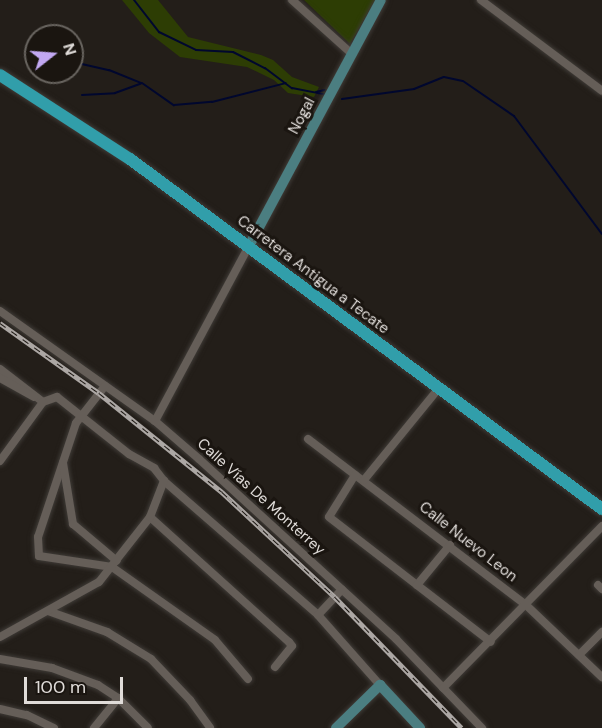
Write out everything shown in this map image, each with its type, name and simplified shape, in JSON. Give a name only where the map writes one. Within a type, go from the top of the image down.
[{"type":"main road","name":"Carretera Antigua a Tecate","points":[[0,75],[105,141],[602,509]]},
{"type":"street","points":[[292,0],[352,54]]},
{"type":"street","name":"Nogal","points":[[249,246],[381,0]]},
{"type":"street","points":[[481,0],[602,91]]},
{"type":"street","points":[[155,421],[249,246]]},
{"type":"street","name":"Calle Vías De Monterrey","points":[[0,311],[155,421],[342,589],[482,728]]},
{"type":"street","points":[[0,369],[39,399]]},
{"type":"street","points":[[0,378],[39,399],[57,397],[129,454],[154,468],[164,481],[318,615],[420,728]]},
{"type":"street","points":[[105,386],[76,423],[38,537],[39,556],[115,564]]},
{"type":"street","points":[[364,480],[439,388]]},
{"type":"street","points":[[0,461],[39,399]]},
{"type":"street","name":"Calle Nuevo Leon","points":[[308,439],[526,605],[602,677]]},
{"type":"street","points":[[63,459],[73,524],[115,564],[215,640],[248,679]]},
{"type":"street","points":[[355,475],[329,517],[491,642]]},
{"type":"street","points":[[0,637],[86,592],[115,564],[150,517],[164,481]]},
{"type":"street","points":[[150,517],[290,642],[292,646],[275,667]]},
{"type":"street","points":[[443,688],[491,642],[602,526]]},
{"type":"street","points":[[417,585],[450,545]]},
{"type":"street","points":[[318,615],[342,589]]},
{"type":"street","points":[[48,611],[107,632],[151,659],[190,700],[210,728]]},
{"type":"street","points":[[579,655],[602,632]]},
{"type":"street","points":[[0,659],[29,662],[78,676],[118,698],[148,728]]},
{"type":"street","points":[[336,728],[380,685]]},
{"type":"street","points":[[94,728],[118,698]]},
{"type":"street","points":[[0,709],[27,715],[54,728]]},
{"type":"green space","points":[[122,0],[158,0],[188,37],[261,55],[273,60],[292,77],[319,87],[314,97],[288,93],[274,80],[247,67],[180,57],[149,33]]},
{"type":"green space","points":[[304,0],[375,0],[350,44]]},
{"type":"waterway","points":[[134,0],[159,32],[196,50],[233,52],[265,68],[292,88],[327,95]]},
{"type":"waterway","points":[[84,64],[109,70],[142,83],[174,105],[212,102],[286,83]]},
{"type":"waterway","points":[[342,99],[414,89],[444,77],[463,81],[514,116],[602,234]]},
{"type":"waterway","points":[[82,95],[115,93],[140,84]]},
{"type":"waterway","points":[[316,92],[325,90]]},
{"type":"railway","points":[[0,323],[99,393],[222,492],[335,597],[462,728]]}]
